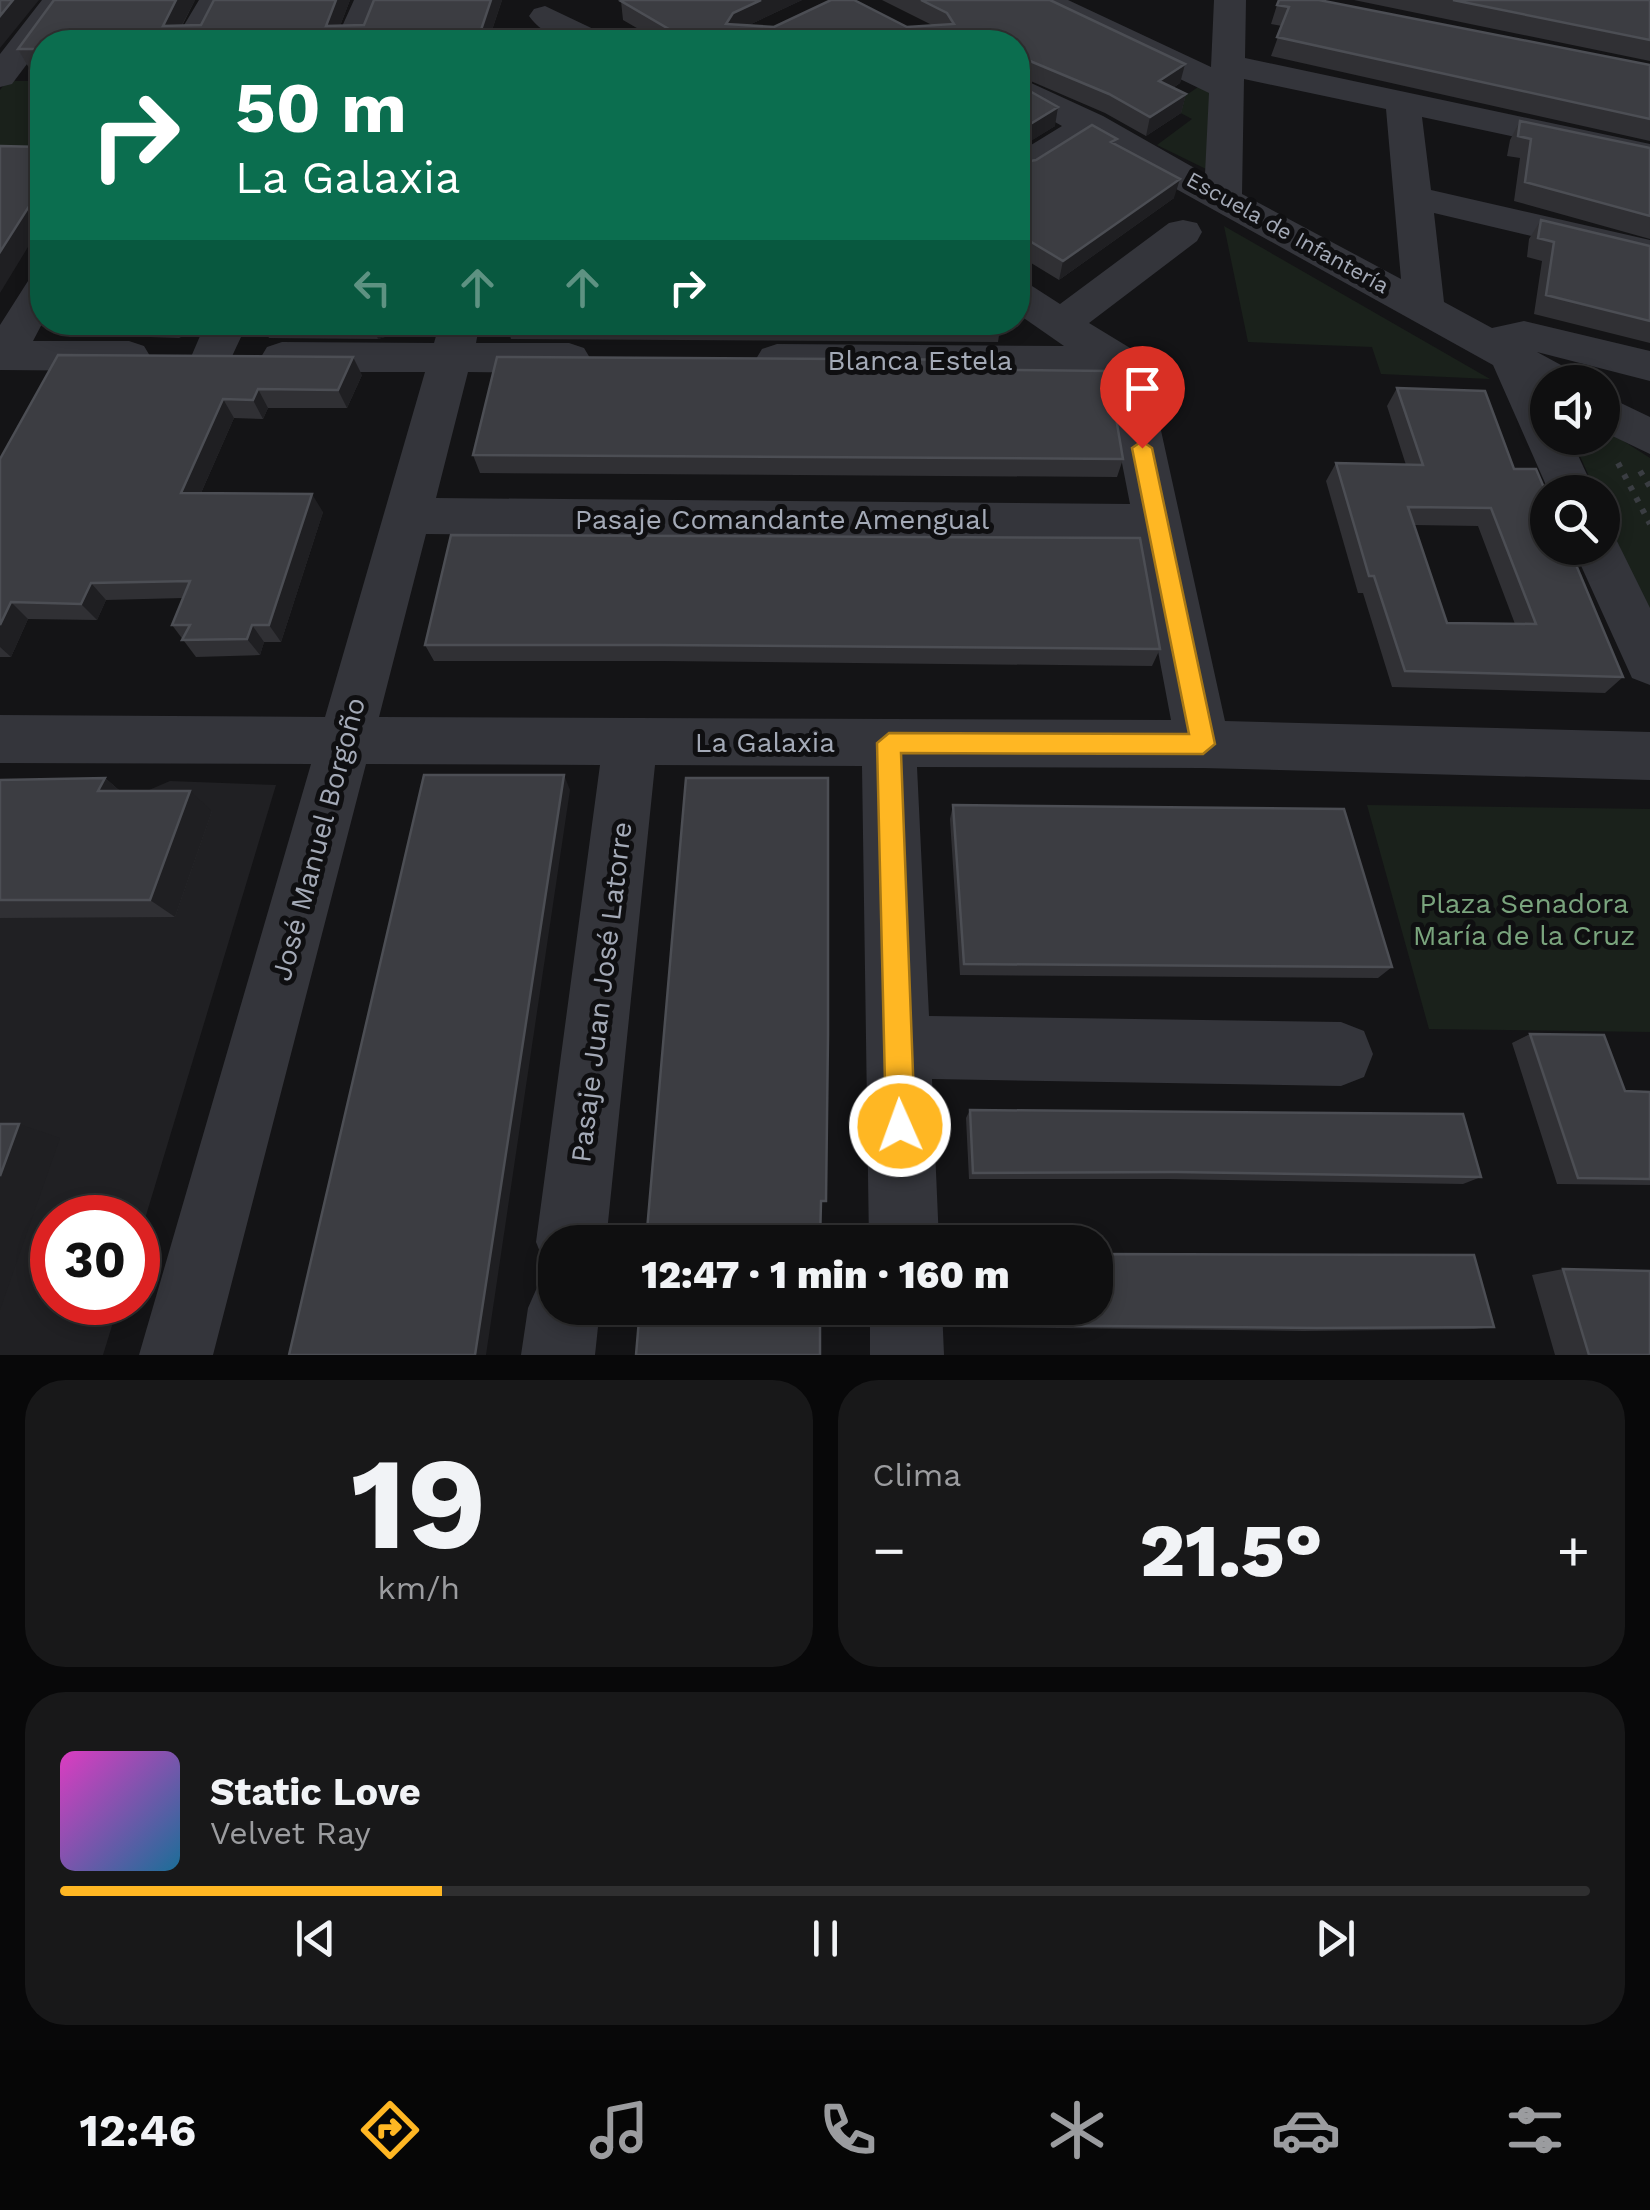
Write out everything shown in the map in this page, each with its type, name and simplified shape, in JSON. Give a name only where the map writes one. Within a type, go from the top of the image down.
[{"type":"street","points":[[36,30],[59,0]]},
{"type":"street","points":[[197,30],[216,0]]},
{"type":"street","points":[[356,30],[370,0]]},
{"type":"street","points":[[544,20],[584,0]]},
{"type":"street","points":[[1042,0],[1099,14],[1227,77],[1403,102],[1650,155]]},
{"type":"street","points":[[1223,196],[1230,0]]},
{"type":"street","points":[[0,77],[30,38]]},
{"type":"street","name":"Escuela de Infantería","points":[[1030,92],[1530,366]]},
{"type":"street","points":[[1403,102],[1424,306]]},
{"type":"street","points":[[1030,161],[1090,124]]},
{"type":"street","points":[[1413,197],[1650,252]]},
{"type":"street","points":[[1062,323],[1183,232]]},
{"type":"street","points":[[1030,303],[1120,360],[1127,374],[1203,744]]},
{"type":"street","points":[[6,364],[30,315]]},
{"type":"street","points":[[1563,475],[1500,349],[1507,336],[1524,336],[1650,366]]},
{"type":"street","points":[[6,364],[219,340],[456,340],[608,358]]},
{"type":"street","name":"José Manuel Borgoño","points":[[176,1355],[456,340]]},
{"type":"street","name":"Blanca Estela","points":[[746,359],[1120,360]]},
{"type":"street","name":"Pasaje Comandante Amengual","points":[[407,516],[1158,522]]},
{"type":"street","points":[[1605,565],[1650,663]]},
{"type":"street","name":"La Galaxia","points":[[0,739],[1203,744],[1650,756]]},
{"type":"street","points":[[0,772],[119,775],[182,740]]},
{"type":"street","name":"Pasaje Juan José Latorre","points":[[573,1225],[630,742]]},
{"type":"street","points":[[889,743],[903,1225]]},
{"type":"street","points":[[898,1047],[1342,1054]]},
{"type":"street","points":[[558,1355],[562,1325]]},
{"type":"street","points":[[906,1325],[907,1355]]},
{"type":"path","points":[[1621,432],[1650,524]]},
{"type":"shaded area","points":[[170,781],[276,785],[152,1195],[30,1195],[30,1325],[112,1325],[103,1355],[0,1355],[0,792],[142,793]]},
{"type":"green space","points":[[7,81],[30,81],[30,154],[0,154],[0,90]]},
{"type":"green space","points":[[1201,85],[1215,91],[1206,169],[1157,145],[1192,119],[1169,107]]},
{"type":"green space","points":[[1224,226],[1490,379],[1381,374],[1372,347],[1248,342]]},
{"type":"green space","points":[[1620,439],[1650,458],[1650,619],[1620,548],[1620,475],[1588,475],[1580,455],[1620,455]]},
{"type":"green space","name":"Plaza Senadora María de la Cruz","points":[[1367,805],[1650,809],[1650,1032],[1429,1029]]},
{"type":"building","points":[[0,0],[13,0],[0,16]]},
{"type":"building","points":[[54,0],[176,0],[163,26],[201,25],[214,0],[336,0],[326,26],[364,25],[374,0],[491,0],[481,30],[32,30]]},
{"type":"building","points":[[761,0],[733,13],[726,24],[774,27],[831,0],[854,0],[907,27],[954,24],[947,13],[921,0],[1050,0],[1185,64],[1159,81],[1186,94],[1150,117],[1109,94],[1030,61],[1030,30],[671,30],[621,1]]},
{"type":"building","points":[[1279,0],[1319,0],[1650,65],[1650,119],[1277,37],[1289,7],[1277,5]]},
{"type":"building","points":[[1453,0],[1650,0],[1650,40]]},
{"type":"building","points":[[30,33],[30,49],[18,49]]},
{"type":"building","points":[[1030,91],[1058,107],[1030,124]]},
{"type":"building","points":[[1520,121],[1650,148],[1650,216],[1525,182],[1531,139],[1518,136]]},
{"type":"building","points":[[1092,125],[1117,139],[1111,142],[1180,179],[1063,261],[1030,241],[1030,161]]},
{"type":"building","points":[[0,146],[30,147],[30,205],[0,252]]},
{"type":"building","points":[[1541,220],[1650,246],[1650,321],[1546,295],[1554,242],[1538,238]]},
{"type":"building","points":[[58,355],[353,357],[338,390],[258,389],[253,400],[223,399],[181,493],[312,494],[269,625],[252,625],[247,639],[182,640],[190,625],[172,625],[190,581],[91,583],[81,604],[11,602],[0,625],[0,459]]},
{"type":"building","points":[[497,357],[1005,360],[1007,370],[1108,371],[1123,459],[473,455]]},
{"type":"building","points":[[1397,388],[1485,391],[1514,469],[1536,469],[1539,475],[1530,475],[1530,565],[1576,565],[1623,677],[1405,671],[1374,576],[1369,576],[1336,463],[1423,465]],"holes":[[[1408,507],[1491,508],[1536,624],[1447,623]]]},
{"type":"building","points":[[451,535],[1140,538],[1160,649],[425,645]]},
{"type":"building","points":[[424,775],[564,775],[475,1355],[289,1355]]},
{"type":"building","points":[[105,778],[98,791],[190,791],[150,900],[0,900],[0,780]]},
{"type":"building","points":[[686,778],[828,778],[826,1201],[821,1201],[820,1225],[647,1225]]},
{"type":"building","points":[[953,805],[1344,809],[1392,967],[964,964]]},
{"type":"building","points":[[1530,1034],[1604,1035],[1625,1091],[1650,1092],[1650,1179],[1578,1178]]},
{"type":"building","points":[[970,1110],[1463,1114],[1481,1177],[973,1173]]},
{"type":"building","points":[[0,1124],[19,1124],[0,1176]]},
{"type":"building","points":[[1113,1254],[1474,1255],[1494,1327],[981,1325],[1113,1325]]},
{"type":"building","points":[[1563,1269],[1650,1271],[1650,1355],[1589,1355]]},
{"type":"building","points":[[639,1325],[820,1325],[820,1355],[636,1355]]},
{"type":"route","points":[[900,1126],[889,743],[1203,744],[1142,448]]}]
